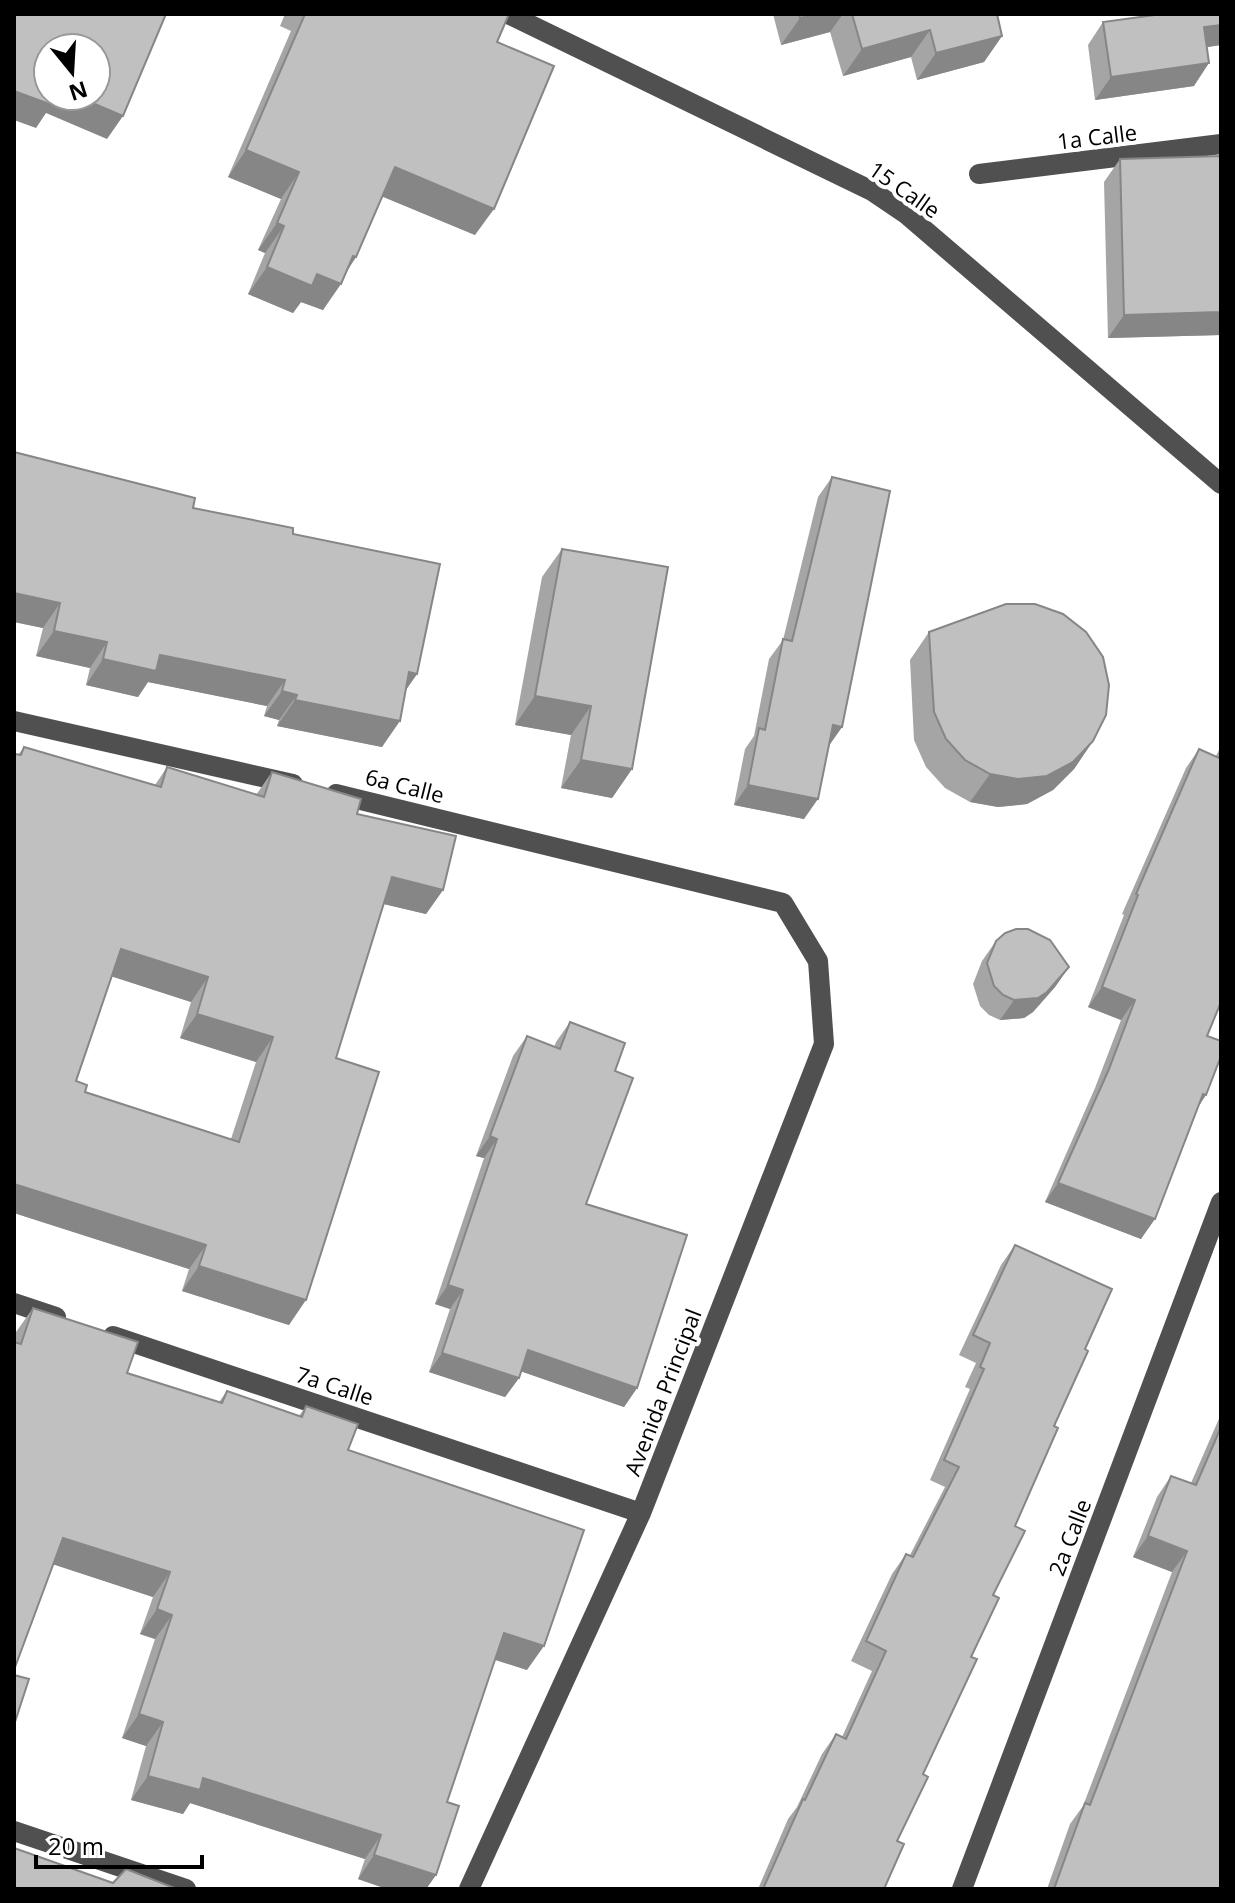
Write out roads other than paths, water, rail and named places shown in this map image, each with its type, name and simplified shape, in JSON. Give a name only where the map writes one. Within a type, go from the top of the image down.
[{"type":"street","name":"15 Calle","points":[[508,14],[872,191],[906,214],[1221,484]]},
{"type":"street","name":"1a Calle","points":[[979,174],[1221,144]]},
{"type":"street","name":"6a Calle","points":[[14,721],[315,789],[783,903]]},
{"type":"street","name":"Avenida Principal","points":[[469,1889],[641,1513],[824,1044],[818,961],[783,903]]},
{"type":"street","name":"2a Calle","points":[[962,1889],[1221,1202]]},
{"type":"street","name":"7a Calle","points":[[14,1303],[641,1513]]},
{"type":"street","points":[[14,1831],[186,1889]]}]
